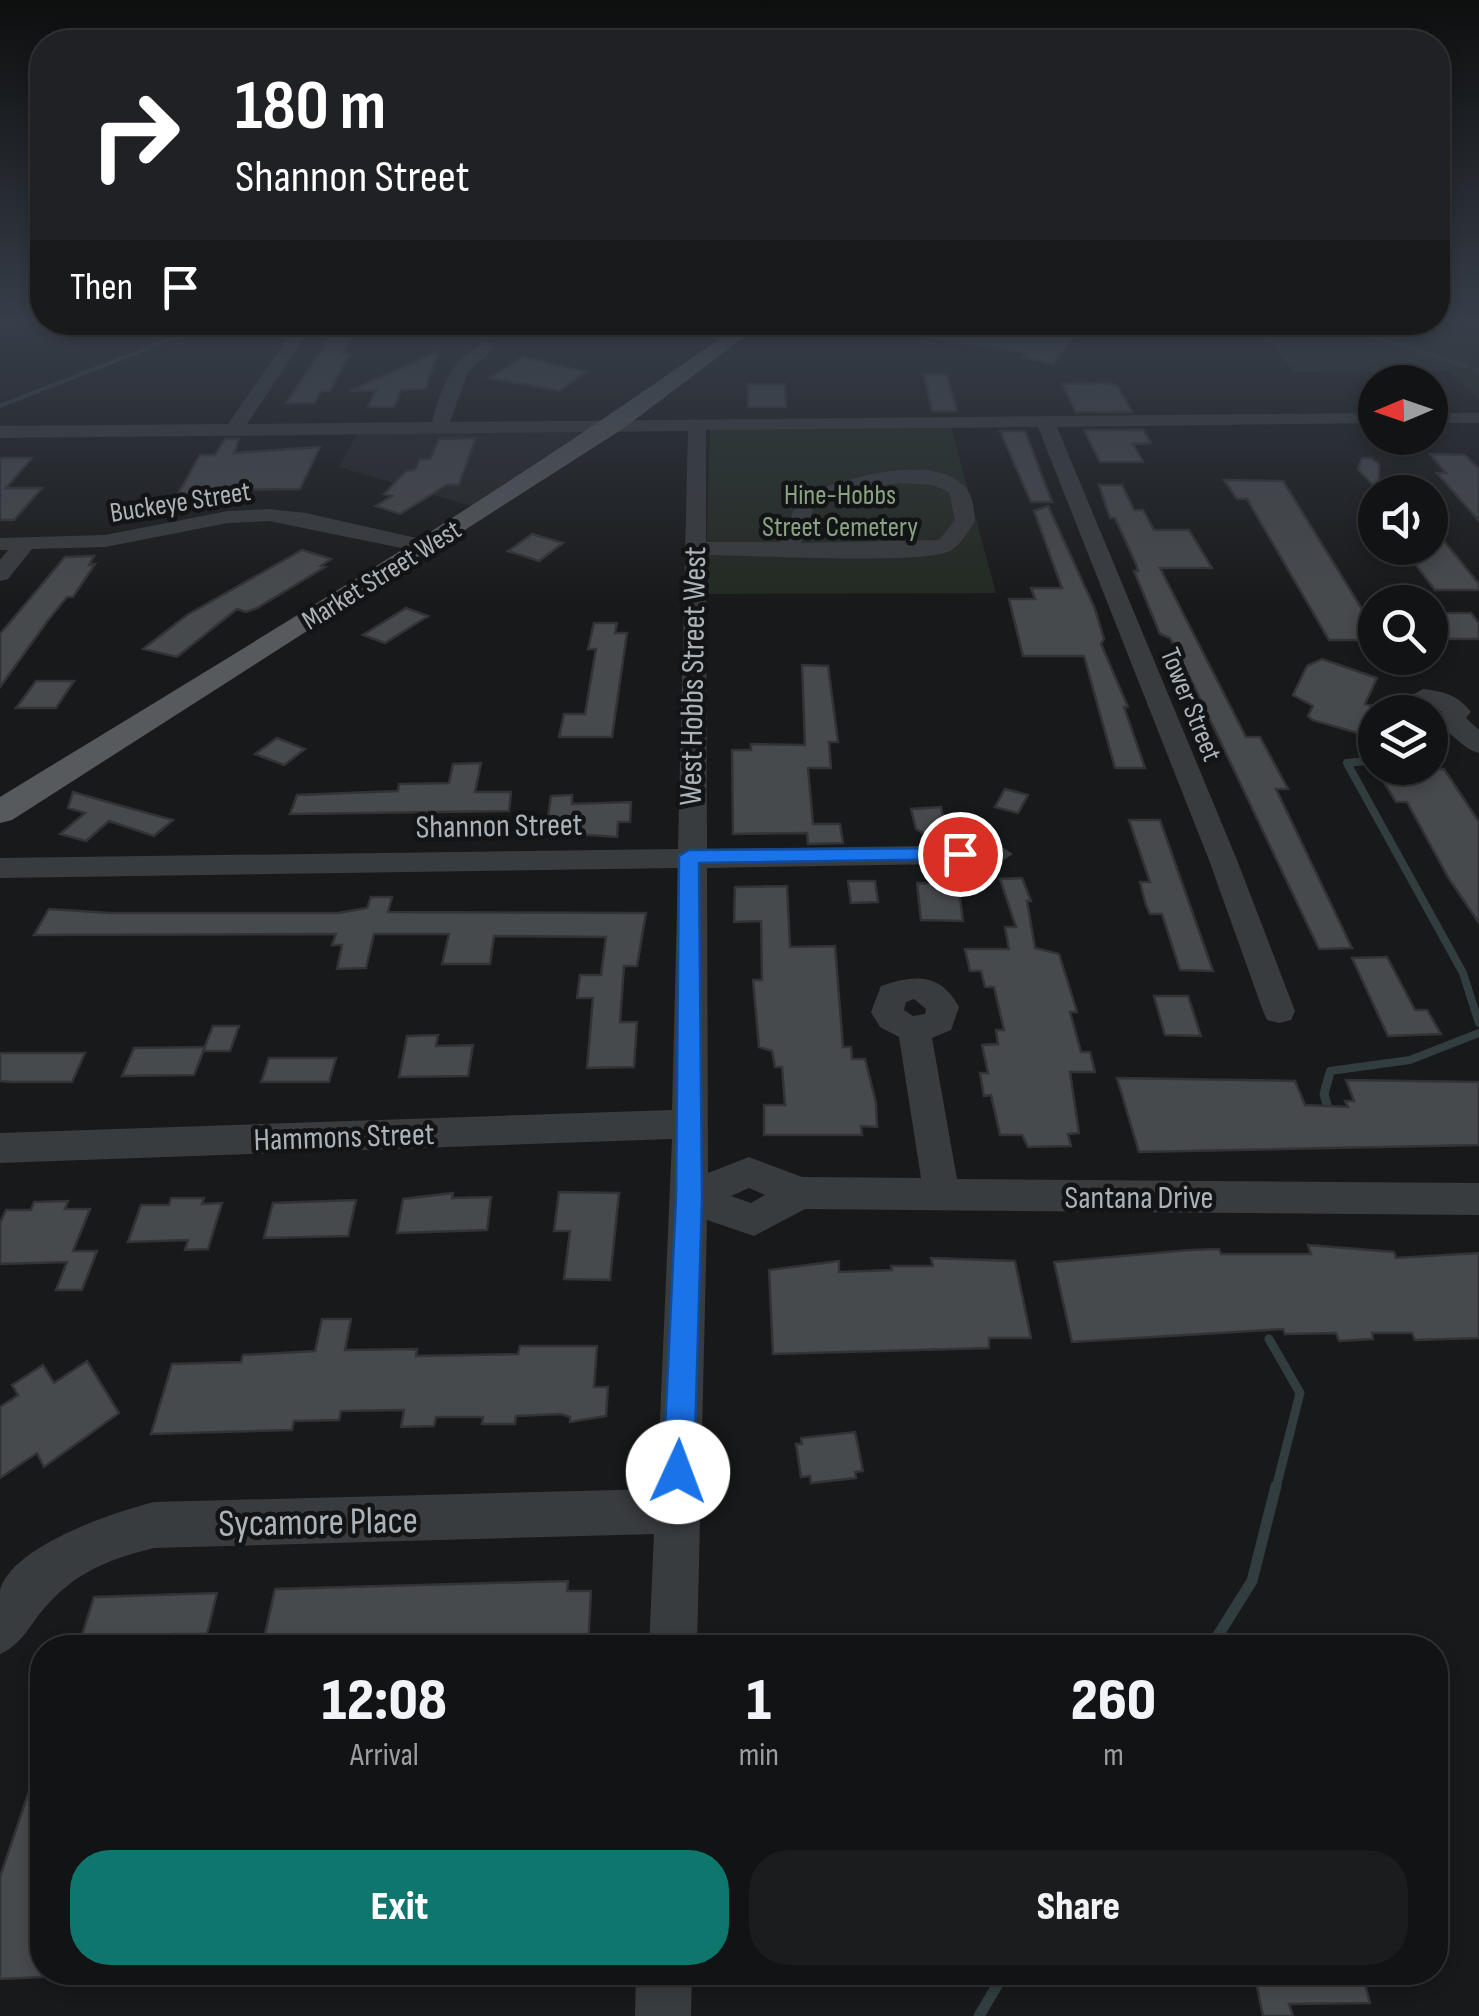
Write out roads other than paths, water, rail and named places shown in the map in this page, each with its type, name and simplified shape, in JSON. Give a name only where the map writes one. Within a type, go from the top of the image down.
[{"type":"main road","name":"Market Street West","points":[[0,812],[426,547],[624,417]]},
{"type":"street","points":[[234,429],[242,417]]},
{"type":"street","points":[[440,426],[443,417]]},
{"type":"street","points":[[0,432],[1358,418]]},
{"type":"street","points":[[1448,418],[1479,418]]},
{"type":"street","name":"Tower Street","points":[[1045,421],[1280,1011]]},
{"type":"street","name":"West Hobbs Street West","points":[[673,1635],[689,1198],[689,856],[697,423]]},
{"type":"street","points":[[695,548],[901,550],[945,546],[965,520],[960,493],[950,484],[886,478],[832,491],[806,502],[789,546]]},
{"type":"street","name":"Buckeye Street","points":[[0,544],[105,540],[228,518],[269,515],[306,518],[426,547]]},
{"type":"street","points":[[0,574],[25,544]]},
{"type":"street","points":[[1448,723],[1479,746]]},
{"type":"street","name":"Shannon Street","points":[[0,868],[999,854]]},
{"type":"street","points":[[914,1029],[942,1197]]},
{"type":"street","name":"Hammons Street","points":[[0,1148],[688,1124]]},
{"type":"street","name":"Santana Drive","points":[[689,1198],[754,1220],[800,1193],[1479,1199]]},
{"type":"street","name":"Sycamore Place","points":[[0,1630],[21,1596],[62,1559],[107,1535],[154,1525],[677,1512]]},
{"type":"street","points":[[663,2016],[664,1985]]},
{"type":"waterway","points":[[1358,762],[1347,763],[1358,783]]},
{"type":"waterway","points":[[1359,785],[1463,973],[1479,1023]]},
{"type":"waterway","points":[[1328,1078],[1330,1071],[1410,1060],[1479,1033]]},
{"type":"waterway","points":[[1327,1105],[1324,1094],[1329,1076]]},
{"type":"waterway","points":[[1269,1339],[1300,1393],[1276,1488]]},
{"type":"waterway","points":[[1218,1635],[1252,1581],[1276,1486]]},
{"type":"waterway","points":[[979,2016],[997,1985]]},
{"type":"park label","name":"Hine-Hobbs Street Cemetery","points":[[840,510]]}]
